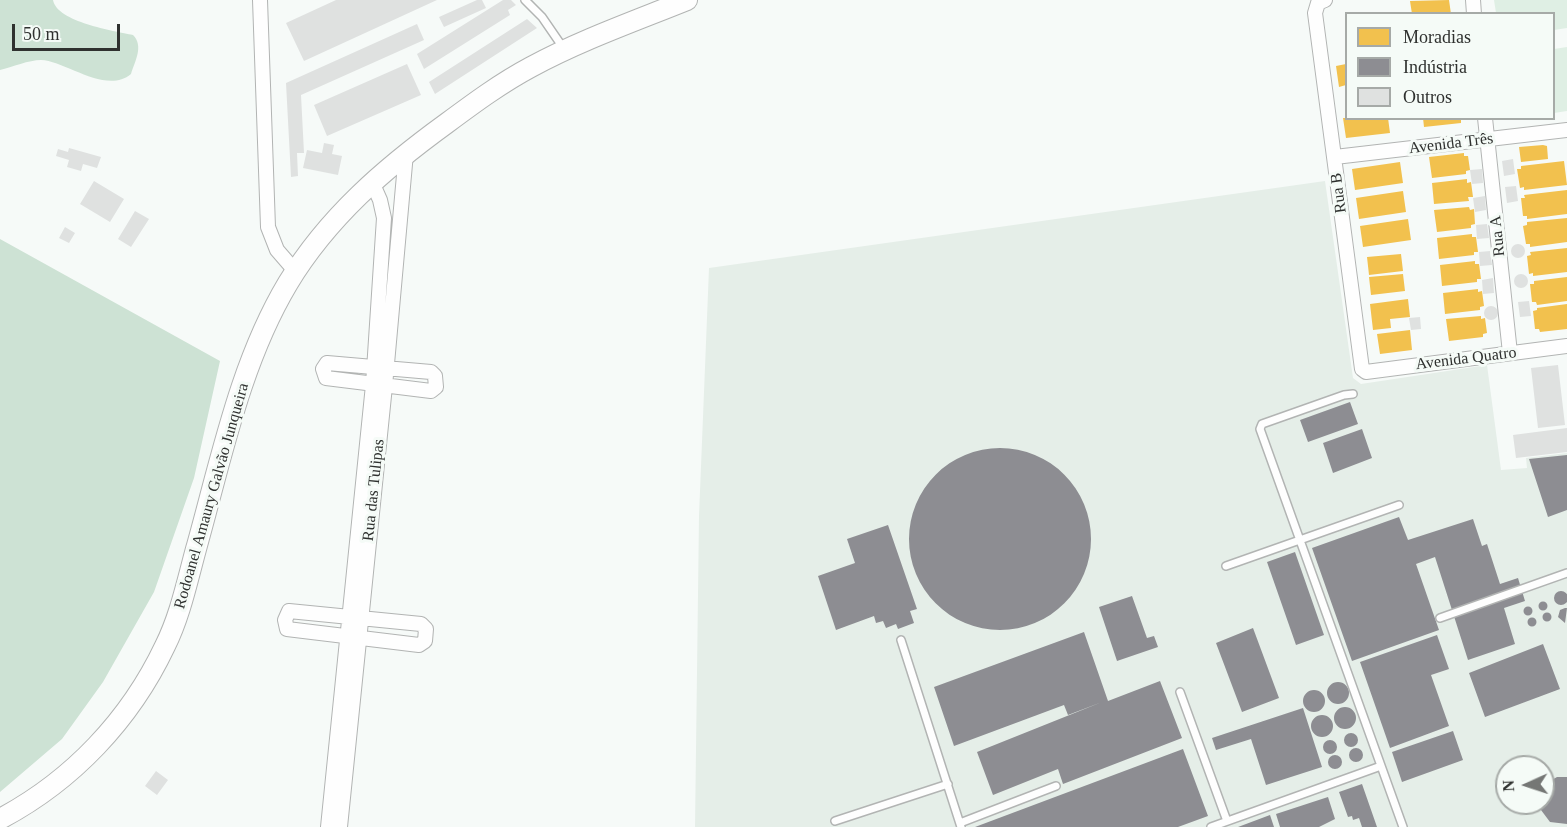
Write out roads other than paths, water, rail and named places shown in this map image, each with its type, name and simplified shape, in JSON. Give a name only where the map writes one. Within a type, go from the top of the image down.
[{"type":"main road","name":"Rodoanel Amaury Galvão Junqueira","points":[[0,819],[27,805],[73,771],[142,687],[166,645],[182,600],[234,413],[270,318],[296,272],[351,201],[406,153],[481,98],[529,68],[565,50],[687,0]]},
{"type":"street","points":[[260,0],[268,227],[277,250],[296,272]]},
{"type":"street","name":"Rua B","points":[[1325,0],[1318,3],[1315,13],[1360,366],[1366,372]]},
{"type":"street","name":"Rua A","points":[[1485,120],[1510,354]]},
{"type":"street","name":"Avenida Três","points":[[1335,158],[1567,130]]},
{"type":"street","name":"Rua das Tulipas","points":[[380,368],[406,153]]},
{"type":"street","name":"Rua das Tulipas","points":[[340,827],[353,638],[380,368],[384,218],[381,200],[372,182]]},
{"type":"street","name":"Avenida Quatro","points":[[1366,372],[1567,346]]},
{"type":"street","points":[[327,363],[380,368],[431,372],[437,381],[436,387],[431,391],[326,378],[322,369],[327,363]]},
{"type":"street","points":[[289,612],[355,618],[421,624],[426,629],[422,640],[353,638],[287,629],[285,620],[289,612]]},
{"type":"street","name":"Rua das Tulipas","points":[[328,827],[353,638]]},
{"type":"lane","points":[[525,0],[542,17],[565,50]]},
{"type":"lane","points":[[1353,394],[1344,395],[1260,426],[1403,827]]},
{"type":"lane","points":[[1226,566],[1398,505]]},
{"type":"lane","points":[[1440,618],[1567,573]]},
{"type":"lane","points":[[901,640],[961,825],[1056,786]]},
{"type":"lane","points":[[1180,692],[1227,821]]},
{"type":"lane","points":[[1211,827],[1381,766]]},
{"type":"lane","points":[[835,820],[948,784]]}]
